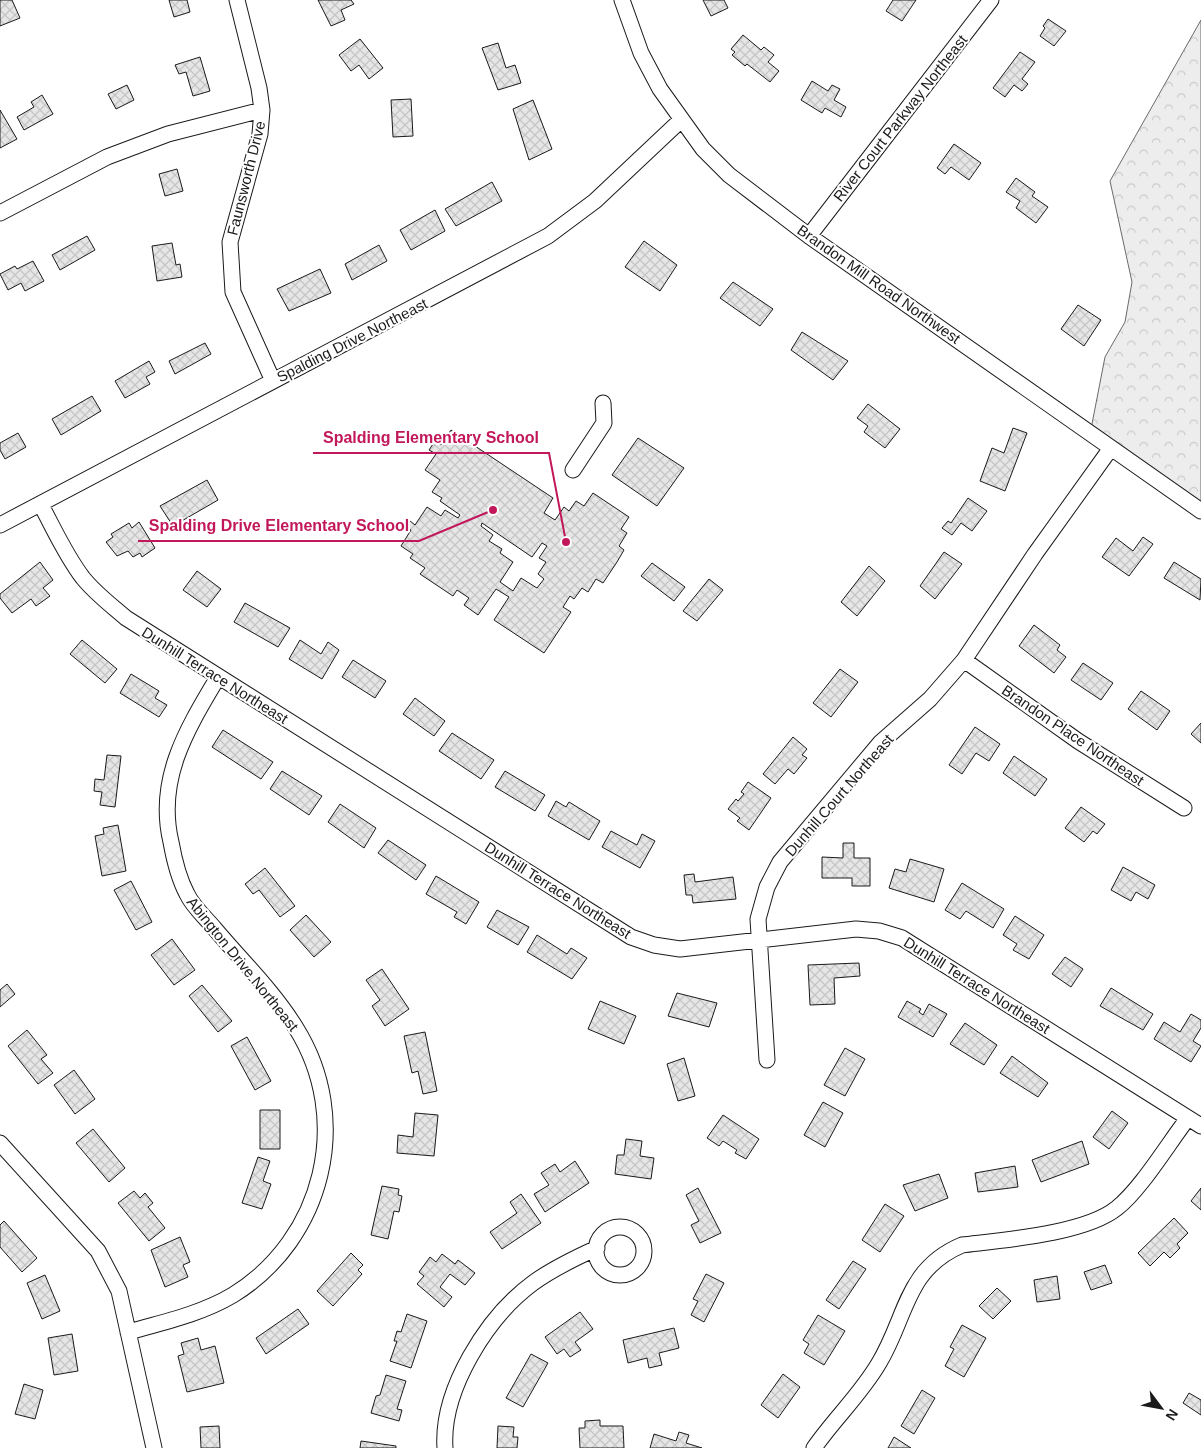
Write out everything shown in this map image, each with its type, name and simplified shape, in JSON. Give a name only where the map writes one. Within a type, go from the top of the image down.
[{"type":"street","name":"Faunsworth Drive","points":[[237,0],[259,88],[262,110],[260,134],[230,242],[233,266],[232,292],[273,380]]},
{"type":"street","name":"Brandon Mill Road Northwest","points":[[622,0],[641,53],[660,89],[703,149],[729,175],[809,236],[1201,511]]},
{"type":"street","name":"River Court Parkway Northeast","points":[[809,236],[991,0]]},
{"type":"street","points":[[0,213],[107,157],[168,134],[262,110]]},
{"type":"street","name":"Spalding Drive Northeast","points":[[0,525],[548,236],[595,201],[681,120]]},
{"type":"street","points":[[573,470],[604,423],[603,402]]},
{"type":"street","name":"Dunhill Court Northeast","points":[[767,1060],[758,919],[762,899],[780,862],[880,743],[930,699],[964,660],[1035,554],[1111,448]]},
{"type":"street","name":"Dunhill Terrace Northeast","points":[[41,504],[71,561],[100,596],[126,618],[630,937],[654,945],[680,949],[856,929],[879,931],[902,938],[1201,1126]]},
{"type":"street","name":"Brandon Place Northeast","points":[[964,660],[1078,741],[1184,808]]},
{"type":"street","name":"Abington Drive Northeast","points":[[128,1332],[203,1310],[233,1295],[261,1274],[284,1251],[304,1222],[317,1192],[325,1157],[324,1102],[319,1077],[308,1050],[281,1007],[190,899],[170,841],[167,803],[173,762],[184,735],[218,677]]},
{"type":"street","points":[[814,1448],[880,1362],[919,1276],[930,1264],[945,1252],[962,1245],[1077,1228],[1103,1218],[1129,1196],[1188,1118]]},
{"type":"street","points":[[0,1143],[98,1251],[119,1291],[154,1448]]},
{"type":"street","points":[[444,1448],[450,1405],[464,1368],[486,1330],[516,1297],[533,1283],[577,1257],[597,1248]]},
{"type":"green space","points":[[1201,20],[1201,508],[1091,429],[1105,357],[1125,322],[1132,282],[1110,181]]},
{"type":"building","points":[[0,0],[12,0],[20,18],[0,26]]},
{"type":"building","points":[[169,0],[187,0],[190,12],[174,17]]},
{"type":"building","points":[[318,0],[351,0],[354,4],[341,10],[345,20],[331,26]]},
{"type":"building","points":[[703,0],[724,0],[728,8],[711,16]]},
{"type":"building","points":[[893,0],[916,0],[902,21],[886,11]]},
{"type":"building","points":[[1048,19],[1066,31],[1054,46],[1040,36],[1045,28],[1043,26]]},
{"type":"building","points":[[743,35],[761,50],[764,47],[774,55],[768,62],[779,71],[770,82],[732,55],[735,52],[731,49]]},
{"type":"building","points":[[360,39],[383,68],[369,79],[359,65],[351,71],[339,55]]},
{"type":"building","points":[[498,43],[506,68],[515,65],[521,83],[498,90],[482,48]]},
{"type":"building","points":[[1020,52],[1035,62],[1022,79],[1028,84],[1022,91],[1014,85],[1005,97],[993,88]]},
{"type":"building","points":[[200,57],[210,91],[193,96],[186,72],[179,74],[175,65]]},
{"type":"building","points":[[812,81],[828,91],[832,85],[840,89],[834,100],[846,107],[841,117],[825,108],[822,113],[801,100]]},
{"type":"building","points":[[127,85],[134,100],[116,109],[108,94]]},
{"type":"building","points":[[42,95],[53,114],[24,130],[17,117],[34,107],[31,102]]},
{"type":"building","points":[[411,99],[413,136],[393,137],[391,100]]},
{"type":"building","points":[[533,100],[552,149],[529,160],[513,109]]},
{"type":"building","points":[[0,110],[17,139],[0,148]]},
{"type":"building","points":[[954,144],[981,163],[969,180],[951,167],[945,174],[937,168]]},
{"type":"building","points":[[177,169],[183,191],[165,196],[159,174]]},
{"type":"building","points":[[1016,178],[1035,192],[1032,196],[1048,207],[1036,223],[1016,208],[1020,201],[1006,192]]},
{"type":"building","points":[[492,182],[502,201],[456,226],[445,209]]},
{"type":"building","points":[[435,210],[445,231],[411,250],[400,230]]},
{"type":"building","points":[[87,236],[95,250],[60,270],[52,255]]},
{"type":"building","points":[[644,241],[677,265],[660,291],[625,267]]},
{"type":"building","points":[[172,243],[176,265],[180,264],[182,277],[157,281],[152,246]]},
{"type":"building","points":[[379,245],[387,261],[352,280],[345,264]]},
{"type":"building","points":[[33,261],[44,281],[25,291],[21,283],[8,290],[0,274],[15,266],[17,269]]},
{"type":"building","points":[[320,269],[331,293],[289,311],[277,289]]},
{"type":"building","points":[[733,282],[773,309],[760,326],[720,298]]},
{"type":"building","points":[[1078,305],[1101,320],[1084,346],[1061,329]]},
{"type":"building","points":[[802,332],[848,361],[833,380],[791,350]]},
{"type":"building","points":[[205,343],[211,354],[175,374],[169,361]]},
{"type":"building","points":[[149,361],[155,372],[146,377],[150,384],[125,398],[115,381]]},
{"type":"building","points":[[92,396],[101,411],[61,435],[52,419]]},
{"type":"building","points":[[868,404],[900,429],[885,448],[864,432],[868,426],[857,418]]},
{"type":"building","points":[[1013,428],[1027,433],[1005,491],[980,481],[992,448],[1004,453]]},
{"type":"building","points":[[451,430],[553,498],[544,513],[555,520],[564,507],[569,511],[576,501],[584,506],[593,493],[629,517],[621,529],[627,533],[619,546],[624,550],[617,562],[603,583],[596,579],[588,592],[582,588],[574,599],[570,596],[563,607],[571,612],[544,653],[494,620],[509,597],[496,589],[478,615],[464,605],[469,598],[457,590],[453,596],[420,574],[425,568],[410,558],[413,554],[401,546],[411,530],[406,527],[410,521],[415,525],[427,507],[441,516],[445,510],[458,518],[460,515],[440,501],[442,498],[432,492],[440,480],[425,470],[436,454],[429,450],[435,441],[441,445]],"holes":[[[482,523],[532,557],[542,543],[547,546],[539,558],[546,562],[538,574],[544,579],[537,588],[521,578],[513,591],[500,582],[513,562],[500,553],[502,549],[489,541],[493,535],[481,526]]]},
{"type":"building","points":[[18,433],[26,447],[5,459],[0,450],[0,443]]},
{"type":"building","points":[[638,438],[684,468],[657,506],[612,475]]},
{"type":"building","points":[[207,480],[218,500],[173,526],[160,506]]},
{"type":"building","points":[[968,498],[987,511],[972,531],[961,523],[952,535],[942,528],[948,521],[951,523]]},
{"type":"building","points":[[139,522],[155,548],[142,557],[140,553],[133,557],[128,551],[117,556],[106,542],[113,537],[111,534],[129,523],[132,528]]},
{"type":"building","points":[[1143,537],[1153,544],[1129,576],[1102,557],[1116,538],[1133,551]]},
{"type":"building","points":[[944,552],[962,564],[935,599],[920,586]]},
{"type":"building","points":[[40,562],[53,580],[43,588],[50,596],[36,606],[31,599],[12,613],[0,598],[0,594]]},
{"type":"building","points":[[1174,562],[1201,579],[1200,600],[1164,578]]},
{"type":"building","points":[[652,563],[685,587],[674,601],[641,576]]},
{"type":"building","points":[[869,566],[885,581],[857,616],[841,602]]},
{"type":"building","points":[[197,571],[221,589],[207,607],[183,590]]},
{"type":"building","points":[[709,579],[723,590],[697,621],[683,611]]},
{"type":"building","points":[[245,603],[290,628],[278,647],[234,622]]},
{"type":"building","points":[[1034,625],[1060,645],[1057,650],[1066,657],[1054,673],[1019,646]]},
{"type":"building","points":[[82,640],[117,669],[105,683],[70,654]]},
{"type":"building","points":[[300,640],[321,654],[328,642],[339,650],[322,679],[289,659]]},
{"type":"building","points":[[353,660],[386,681],[375,698],[342,677]]},
{"type":"building","points":[[1083,663],[1113,683],[1101,700],[1071,680]]},
{"type":"building","points":[[840,669],[858,682],[831,717],[813,703]]},
{"type":"building","points":[[131,674],[159,691],[155,698],[167,705],[159,717],[120,693]]},
{"type":"building","points":[[1141,691],[1170,711],[1157,730],[1128,709]]},
{"type":"building","points":[[415,698],[445,721],[434,736],[403,714]]},
{"type":"building","points":[[1201,723],[1201,743],[1191,734]]},
{"type":"building","points":[[975,727],[1000,744],[989,761],[976,753],[962,774],[949,765]]},
{"type":"building","points":[[223,730],[273,762],[261,779],[212,747]]},
{"type":"building","points":[[452,733],[494,760],[481,779],[439,751]]},
{"type":"building","points":[[793,737],[807,749],[802,755],[807,758],[794,774],[788,769],[775,784],[763,774]]},
{"type":"building","points":[[107,755],[121,756],[115,807],[100,805],[102,792],[94,791],[95,779],[104,780]]},
{"type":"building","points":[[1014,756],[1047,779],[1035,796],[1003,773]]},
{"type":"building","points":[[282,771],[322,796],[309,815],[270,789]]},
{"type":"building","points":[[505,771],[545,795],[535,811],[495,787]]},
{"type":"building","points":[[748,782],[771,798],[749,830],[737,821],[740,818],[728,809],[736,799],[738,801],[744,794],[741,792]]},
{"type":"building","points":[[556,801],[566,807],[569,802],[600,821],[589,840],[548,816]]},
{"type":"building","points":[[340,804],[376,828],[364,848],[328,822]]},
{"type":"building","points":[[1081,807],[1105,824],[1097,834],[1093,831],[1084,842],[1065,828]]},
{"type":"building","points":[[118,825],[126,871],[102,876],[95,836],[104,834],[103,828]]},
{"type":"building","points":[[611,831],[637,845],[642,834],[655,841],[640,868],[602,847]]},
{"type":"building","points":[[388,840],[426,865],[416,880],[378,853]]},
{"type":"building","points":[[843,843],[854,843],[854,858],[870,858],[870,886],[852,886],[852,878],[822,878],[822,857],[843,858]]},
{"type":"building","points":[[910,859],[944,869],[934,902],[889,888],[895,869],[906,872]]},
{"type":"building","points":[[1123,867],[1155,885],[1148,899],[1136,892],[1131,901],[1111,890]]},
{"type":"building","points":[[265,868],[295,906],[280,917],[259,890],[253,894],[245,884]]},
{"type":"building","points":[[694,874],[695,882],[733,877],[736,899],[693,903],[692,895],[686,895],[684,875]]},
{"type":"building","points":[[436,876],[479,902],[466,924],[454,917],[457,912],[426,894]]},
{"type":"building","points":[[131,881],[152,922],[136,930],[114,890]]},
{"type":"building","points":[[962,883],[1004,909],[993,928],[966,911],[960,919],[945,910]]},
{"type":"building","points":[[497,910],[529,927],[518,945],[487,927]]},
{"type":"building","points":[[306,915],[331,942],[314,957],[290,930]]},
{"type":"building","points":[[1015,916],[1044,935],[1029,959],[1013,950],[1017,944],[1003,935]]},
{"type":"building","points":[[537,935],[567,954],[571,948],[587,958],[572,979],[527,952]]},
{"type":"building","points":[[172,939],[195,970],[174,985],[151,955]]},
{"type":"building","points":[[1065,957],[1083,969],[1071,987],[1052,974]]},
{"type":"building","points":[[859,963],[860,976],[834,978],[835,1004],[810,1005],[808,965]]},
{"type":"building","points":[[382,969],[409,1009],[385,1026],[372,1006],[380,1000],[366,980]]},
{"type":"building","points":[[7,984],[15,994],[0,1007],[0,990]]},
{"type":"building","points":[[202,985],[232,1021],[218,1032],[189,996]]},
{"type":"building","points":[[1111,988],[1153,1014],[1143,1030],[1100,1006]]},
{"type":"building","points":[[677,993],[717,1003],[709,1027],[668,1016]]},
{"type":"building","points":[[600,1001],[636,1016],[624,1044],[588,1029]]},
{"type":"building","points":[[907,1001],[921,1009],[919,1012],[923,1015],[929,1004],[947,1014],[933,1037],[898,1017]]},
{"type":"building","points":[[1191,1014],[1201,1020],[1201,1028],[1193,1041],[1201,1046],[1191,1062],[1154,1039],[1164,1022],[1180,1032]]},
{"type":"building","points":[[965,1023],[997,1045],[984,1065],[950,1044]]},
{"type":"building","points":[[27,1030],[47,1055],[41,1059],[53,1073],[38,1084],[8,1046]]},
{"type":"building","points":[[425,1032],[437,1091],[423,1094],[418,1071],[412,1073],[404,1036]]},
{"type":"building","points":[[247,1037],[271,1081],[255,1090],[231,1046]]},
{"type":"building","points":[[845,1048],[865,1059],[845,1096],[824,1085]]},
{"type":"building","points":[[1012,1056],[1048,1083],[1038,1097],[1000,1073]]},
{"type":"building","points":[[684,1058],[695,1096],[678,1101],[667,1064]]},
{"type":"building","points":[[74,1070],[95,1099],[75,1114],[54,1085]]},
{"type":"building","points":[[823,1102],[843,1113],[825,1147],[804,1135]]},
{"type":"building","points":[[260,1110],[280,1110],[280,1149],[260,1149]]},
{"type":"building","points":[[1112,1111],[1128,1123],[1109,1149],[1093,1137]]},
{"type":"building","points":[[415,1113],[438,1115],[434,1156],[397,1153],[398,1135],[413,1137]]},
{"type":"building","points":[[723,1115],[759,1139],[746,1159],[735,1153],[737,1150],[723,1141],[719,1146],[707,1138]]},
{"type":"building","points":[[93,1129],[125,1168],[109,1182],[76,1143]]},
{"type":"building","points":[[626,1139],[642,1141],[640,1156],[654,1158],[651,1179],[615,1174],[617,1155],[624,1155]]},
{"type":"building","points":[[1082,1141],[1089,1164],[1041,1182],[1032,1160]]},
{"type":"building","points":[[258,1157],[270,1161],[263,1181],[271,1184],[262,1209],[242,1203]]},
{"type":"building","points":[[575,1161],[589,1183],[545,1212],[534,1194],[549,1185],[541,1173],[555,1164],[560,1172]]},
{"type":"building","points":[[1015,1166],[1018,1187],[978,1192],[975,1173]]},
{"type":"building","points":[[939,1174],[948,1198],[915,1211],[903,1185]]},
{"type":"building","points":[[382,1186],[399,1189],[398,1195],[402,1196],[399,1212],[394,1211],[388,1239],[371,1235]]},
{"type":"building","points":[[698,1188],[721,1233],[700,1243],[691,1225],[699,1221],[686,1195]]},
{"type":"building","points":[[1201,1188],[1201,1210],[1191,1201]]},
{"type":"building","points":[[134,1191],[140,1198],[145,1193],[153,1203],[148,1207],[165,1228],[149,1241],[118,1203]]},
{"type":"building","points":[[521,1194],[541,1223],[502,1249],[490,1232],[517,1213],[510,1202]]},
{"type":"building","points":[[885,1204],[904,1216],[880,1252],[862,1240]]},
{"type":"building","points":[[1174,1218],[1188,1233],[1177,1244],[1180,1248],[1170,1258],[1164,1252],[1150,1266],[1138,1253]]},
{"type":"building","points":[[4,1221],[37,1258],[22,1272],[0,1247],[0,1225]]},
{"type":"building","points":[[180,1237],[190,1262],[183,1265],[188,1277],[165,1287],[151,1250]]},
{"type":"building","points":[[351,1253],[363,1265],[358,1270],[362,1274],[333,1306],[317,1291]]},
{"type":"building","points":[[442,1254],[455,1264],[458,1260],[475,1273],[465,1285],[450,1274],[440,1287],[452,1297],[444,1307],[417,1284],[424,1276],[419,1272],[430,1257],[436,1262]]},
{"type":"building","points":[[853,1261],[866,1269],[839,1309],[826,1300]]},
{"type":"building","points":[[1105,1265],[1112,1283],[1091,1290],[1084,1272]]},
{"type":"building","points":[[706,1274],[724,1283],[704,1322],[691,1315],[698,1301],[693,1299]]},
{"type":"building","points":[[45,1275],[60,1311],[42,1319],[27,1283]]},
{"type":"building","points":[[1057,1276],[1060,1299],[1037,1302],[1034,1280]]},
{"type":"building","points":[[997,1288],[1011,1301],[993,1319],[979,1306]]},
{"type":"building","points":[[298,1309],[309,1324],[266,1354],[256,1338]]},
{"type":"building","points":[[580,1312],[593,1329],[575,1342],[581,1350],[570,1357],[564,1349],[557,1354],[545,1337]]},
{"type":"building","points":[[407,1314],[427,1321],[411,1368],[390,1361],[397,1341],[394,1341],[397,1331],[401,1332]]},
{"type":"building","points":[[818,1315],[845,1331],[824,1365],[804,1353],[809,1344],[803,1340]]},
{"type":"building","points":[[962,1325],[986,1338],[964,1377],[945,1366],[954,1349],[950,1347]]},
{"type":"building","points":[[674,1328],[679,1348],[659,1353],[662,1365],[649,1368],[647,1358],[628,1363],[623,1340]]},
{"type":"building","points":[[72,1334],[78,1371],[54,1375],[48,1338]]},
{"type":"building","points":[[198,1338],[201,1350],[215,1346],[224,1383],[187,1392],[178,1356],[184,1354],[181,1343]]},
{"type":"building","points":[[531,1354],[548,1363],[523,1407],[506,1398]]},
{"type":"building","points":[[783,1374],[800,1387],[778,1418],[761,1405]]},
{"type":"building","points":[[386,1375],[406,1381],[397,1409],[402,1410],[399,1421],[371,1413],[376,1396],[380,1395]]},
{"type":"building","points":[[24,1384],[43,1390],[35,1419],[15,1414]]},
{"type":"building","points":[[922,1390],[935,1398],[914,1434],[901,1426]]},
{"type":"building","points":[[1189,1393],[1201,1400],[1201,1415],[1183,1403]]},
{"type":"building","points":[[600,1420],[600,1426],[623,1426],[624,1448],[580,1448],[579,1428],[585,1428],[585,1421]]},
{"type":"building","points":[[219,1426],[220,1448],[201,1448],[200,1427]]},
{"type":"building","points":[[498,1426],[514,1427],[513,1437],[518,1437],[517,1448],[497,1448]]},
{"type":"building","points":[[679,1432],[689,1435],[686,1443],[702,1448],[650,1448],[654,1434],[676,1441]]},
{"type":"building","points":[[894,1437],[911,1448],[888,1448]]},
{"type":"building","points":[[361,1441],[396,1446],[396,1448],[360,1448]]},
{"type":"place","name":"Spalding Drive Elementary School","points":[[493,510]]},
{"type":"place","name":"Spalding Elementary School","points":[[566,542]]}]
